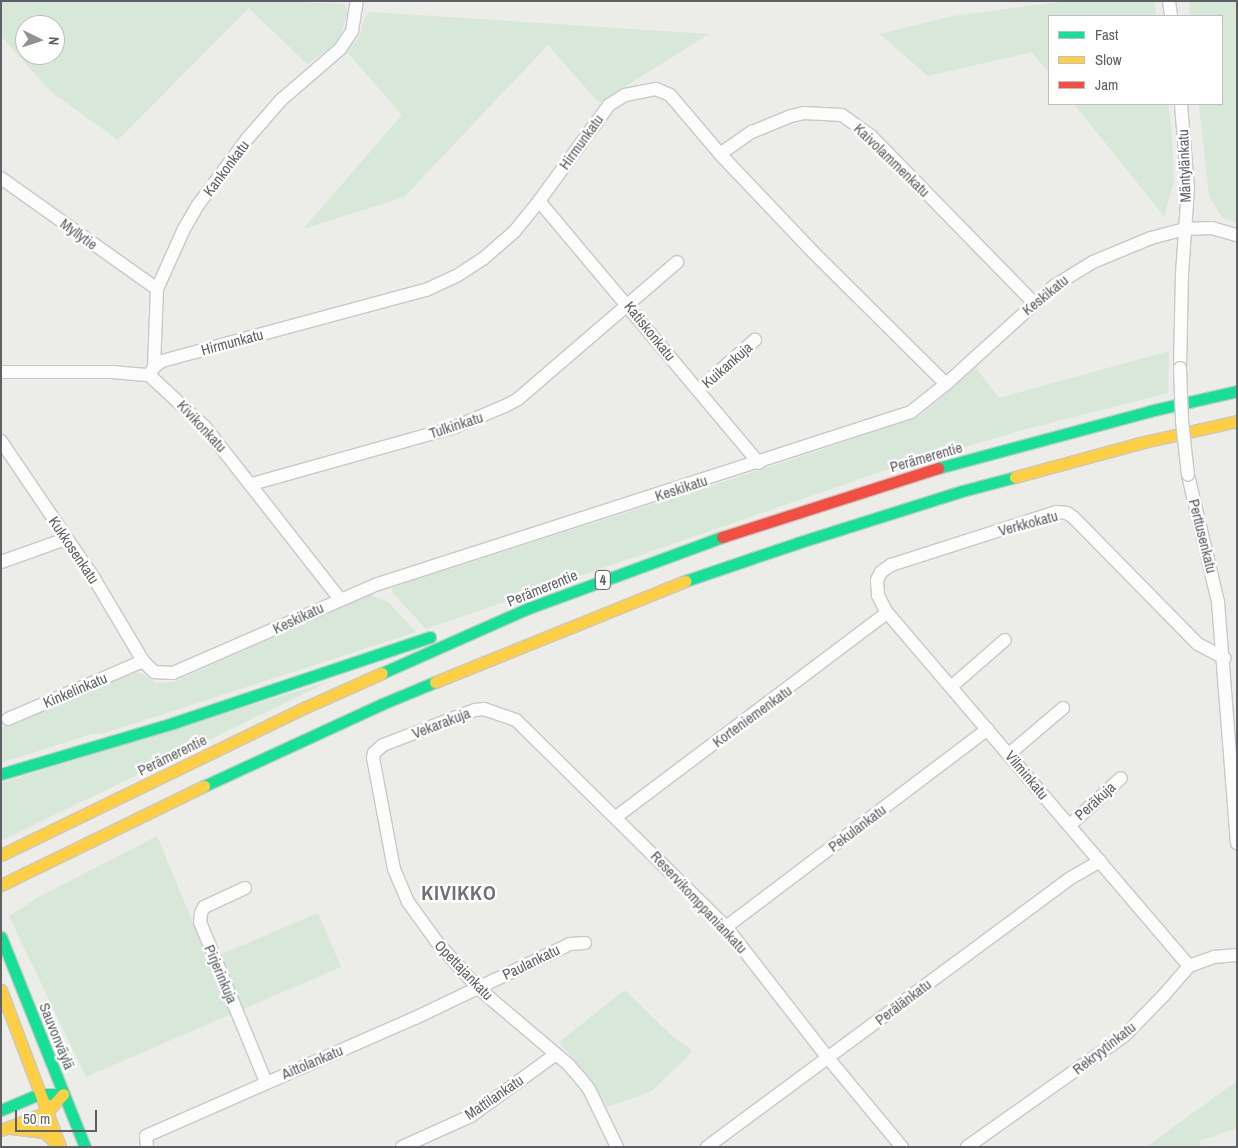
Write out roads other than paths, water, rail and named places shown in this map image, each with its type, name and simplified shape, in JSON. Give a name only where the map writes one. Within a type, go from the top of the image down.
[{"type":"main road","name":"Perämerentie","points":[[1,854],[306,707],[529,608],[728,535],[918,474],[1150,411],[1237,391]]},
{"type":"main road","name":"4","points":[[1,885],[179,798],[382,704],[666,587],[962,491],[1144,442],[1237,421]]},
{"type":"main road","points":[[464,624],[491,614],[529,608]]},
{"type":"main road","points":[[1,774],[172,723],[437,634]]},
{"type":"main road","points":[[1,894],[24,874]]},
{"type":"main road","name":"Sauvonväylä","points":[[3,941],[85,1147]]},
{"type":"main road","points":[[1,990],[60,1147]]},
{"type":"main road","points":[[1,1110],[39,1094],[63,1094]]},
{"type":"main road","points":[[4,1128],[47,1112],[63,1094]]},
{"type":"main road","points":[[4,1128],[44,1132],[60,1147]]},
{"type":"street","name":"Kankonkatu","points":[[151,371],[157,289],[170,256],[198,205],[233,156],[282,100],[340,50],[352,31],[357,1]]},
{"type":"street","points":[[1169,1],[1171,15]]},
{"type":"street","name":"Hirmunkatu","points":[[151,371],[162,361],[402,297],[436,286],[484,258],[514,232],[539,201],[609,104],[632,94],[650,90],[665,92],[720,154],[813,252],[946,384]]},
{"type":"street","name":"Mäntylänkatu","points":[[1181,105],[1188,188],[1185,229]]},
{"type":"street","name":"Kaivolammenkatu","points":[[720,154],[752,132],[791,116],[804,113],[842,116],[871,136],[1034,303]]},
{"type":"street","name":"Myllytie","points":[[1,178],[157,289]]},
{"type":"street","name":"Katiskonkatu","points":[[539,201],[627,303],[759,462]]},
{"type":"street","name":"Keskikatu","points":[[142,661],[154,672],[173,673],[214,657],[340,599],[386,582],[911,412],[946,384],[1034,303],[1062,280],[1103,256],[1167,233],[1185,229],[1212,228],[1237,235]]},
{"type":"street","name":"Perttusenkatu","points":[[1185,229],[1180,368],[1182,422],[1188,475],[1218,602],[1224,658],[1237,843]]},
{"type":"street","name":"Tulkinkatu","points":[[252,484],[455,427],[492,413],[518,399],[676,262]]},
{"type":"street","name":"Kuikankuja","points":[[698,390],[755,340]]},
{"type":"street","points":[[1,372],[151,371]]},
{"type":"street","name":"Kivikonkatu","points":[[151,371],[205,427],[252,484],[340,599]]},
{"type":"street","name":"Kukkosenkatu","points":[[1,441],[95,580],[142,661]]},
{"type":"street","name":"Verkkokatu","points":[[877,580],[880,572],[891,565],[1056,512],[1066,513],[1073,517],[1198,644],[1224,658]]},
{"type":"street","points":[[1,562],[66,539]]},
{"type":"street","name":"Vilminkatu","points":[[877,580],[878,596],[887,613],[952,686],[1189,966]]},
{"type":"street","name":"Korteniemenkatu","points":[[616,817],[887,613]]},
{"type":"street","points":[[952,686],[1005,640]]},
{"type":"street","name":"Kinkelinkatu","points":[[8,719],[142,661]]},
{"type":"street","points":[[1009,754],[1063,708]]},
{"type":"street","name":"Vekarakuja","points":[[373,758],[374,753],[383,745],[475,710],[488,710],[516,720]]},
{"type":"street","name":"Reservikomppaniankatu","points":[[516,720],[726,927],[828,1058],[902,1147]]},
{"type":"street","name":"Pekulankatu","points":[[726,927],[988,729]]},
{"type":"street","name":"Opettajankatu","points":[[373,758],[394,869],[400,887],[415,913],[437,942],[478,988],[556,1054],[590,1089],[617,1147]]},
{"type":"street","name":"Peräkuja","points":[[1070,825],[1121,778]]},
{"type":"street","name":"Perälänkatu","points":[[709,1146],[1069,879],[1100,861]]},
{"type":"street","name":"Pirjerinkuja","points":[[245,888],[204,907],[200,913],[200,922],[266,1082]]},
{"type":"street","name":"Paulankatu","points":[[478,988],[570,944],[585,943]]},
{"type":"street","name":"Rekryytinkatu","points":[[966,1147],[1124,1036],[1189,966],[1214,957],[1237,955]]},
{"type":"street","name":"Aittolankatu","points":[[147,1141],[266,1082],[478,988]]},
{"type":"street","name":"Mattilankatu","points":[[402,1147],[471,1116],[556,1054]]},
{"type":"district","name":"KIVIKKO","points":[[459,892]]}]
